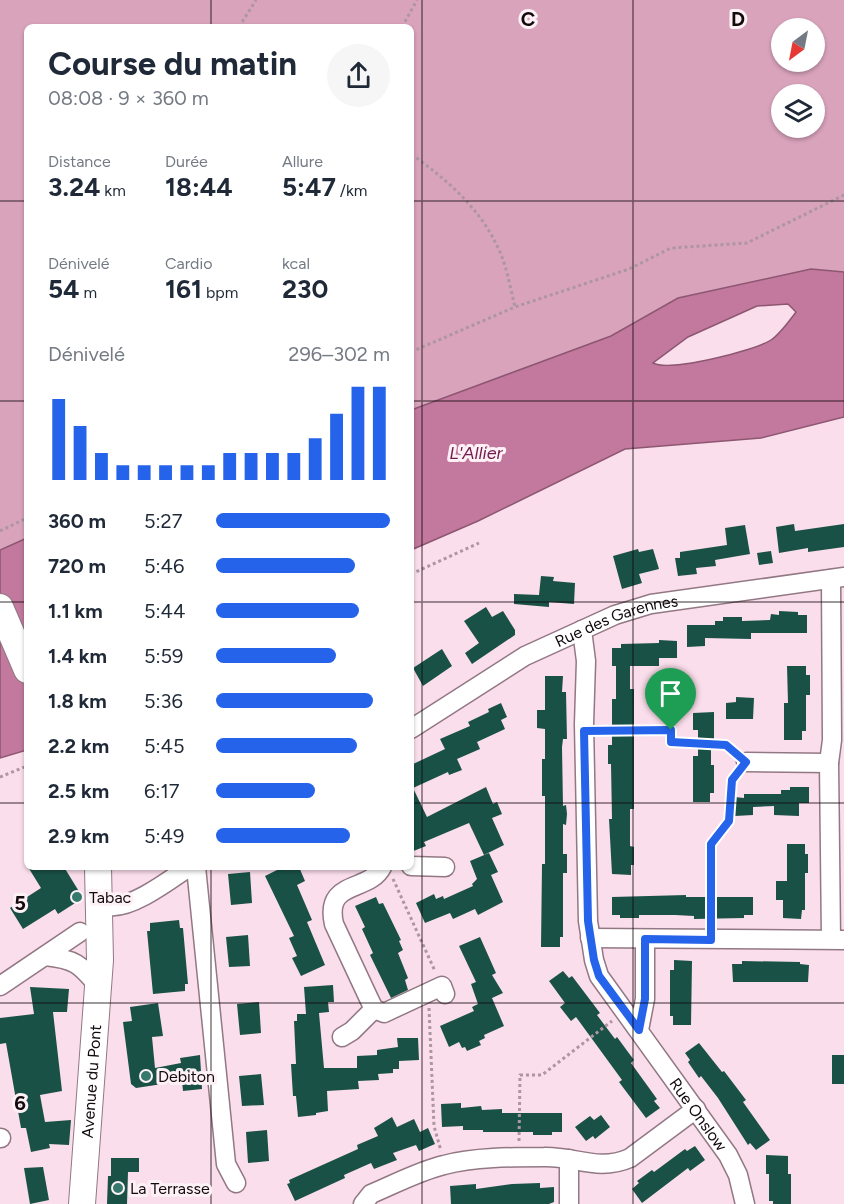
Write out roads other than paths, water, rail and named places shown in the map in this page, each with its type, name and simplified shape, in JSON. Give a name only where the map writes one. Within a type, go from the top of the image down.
[{"type":"main road","points":[[0,607],[24,663]]},
{"type":"main road","name":"Avenue du Pont","points":[[82,1204],[99,987],[98,870]]},
{"type":"main road","name":"Avenue du Pont","points":[[100,960],[110,906],[104,870]]},
{"type":"street","name":"Rue des Garennes","points":[[414,727],[525,656],[615,615],[651,604],[838,578]]},
{"type":"street","points":[[590,938],[838,940],[829,763],[832,740],[838,578]]},
{"type":"street","name":"Rue Onslow","points":[[582,630],[586,661],[584,731],[588,921],[599,976],[728,1155],[738,1174],[746,1204]]},
{"type":"street","points":[[746,762],[829,763]]},
{"type":"street","points":[[414,866],[445,867]]},
{"type":"street","points":[[110,906],[118,907],[140,897],[184,870]]},
{"type":"street","points":[[196,870],[226,1164],[236,1183]]},
{"type":"street","points":[[382,870],[344,890],[337,897],[332,914],[334,924],[374,1009],[384,1013],[438,991]]},
{"type":"street","points":[[0,986],[80,932]]},
{"type":"street","points":[[639,1030],[645,999],[645,939]]},
{"type":"street","points":[[45,956],[69,958],[86,971],[99,987]]},
{"type":"street","points":[[342,1037],[352,1031],[374,1009]]},
{"type":"street","points":[[363,1204],[372,1194],[445,1164],[548,1156],[588,1164],[621,1162],[630,1158],[696,1109]]},
{"type":"street","points":[[569,1159],[569,1204]]},
{"type":"water","name":"L'Allier","points":[[811,269],[844,272],[844,417],[761,438],[625,449],[478,521],[414,549],[414,409],[611,336],[678,298]],"holes":[[[788,304],[796,312],[771,340],[748,350],[693,363],[676,365],[653,363],[688,337],[757,306]]]},
{"type":"water","points":[[24,539],[24,751],[0,758],[0,550]]},
{"type":"place","name":"Tabac","points":[[77,897]]},
{"type":"place","name":"Debiton","points":[[146,1076]]},
{"type":"place","name":"La Terrasse","points":[[118,1188]]}]
